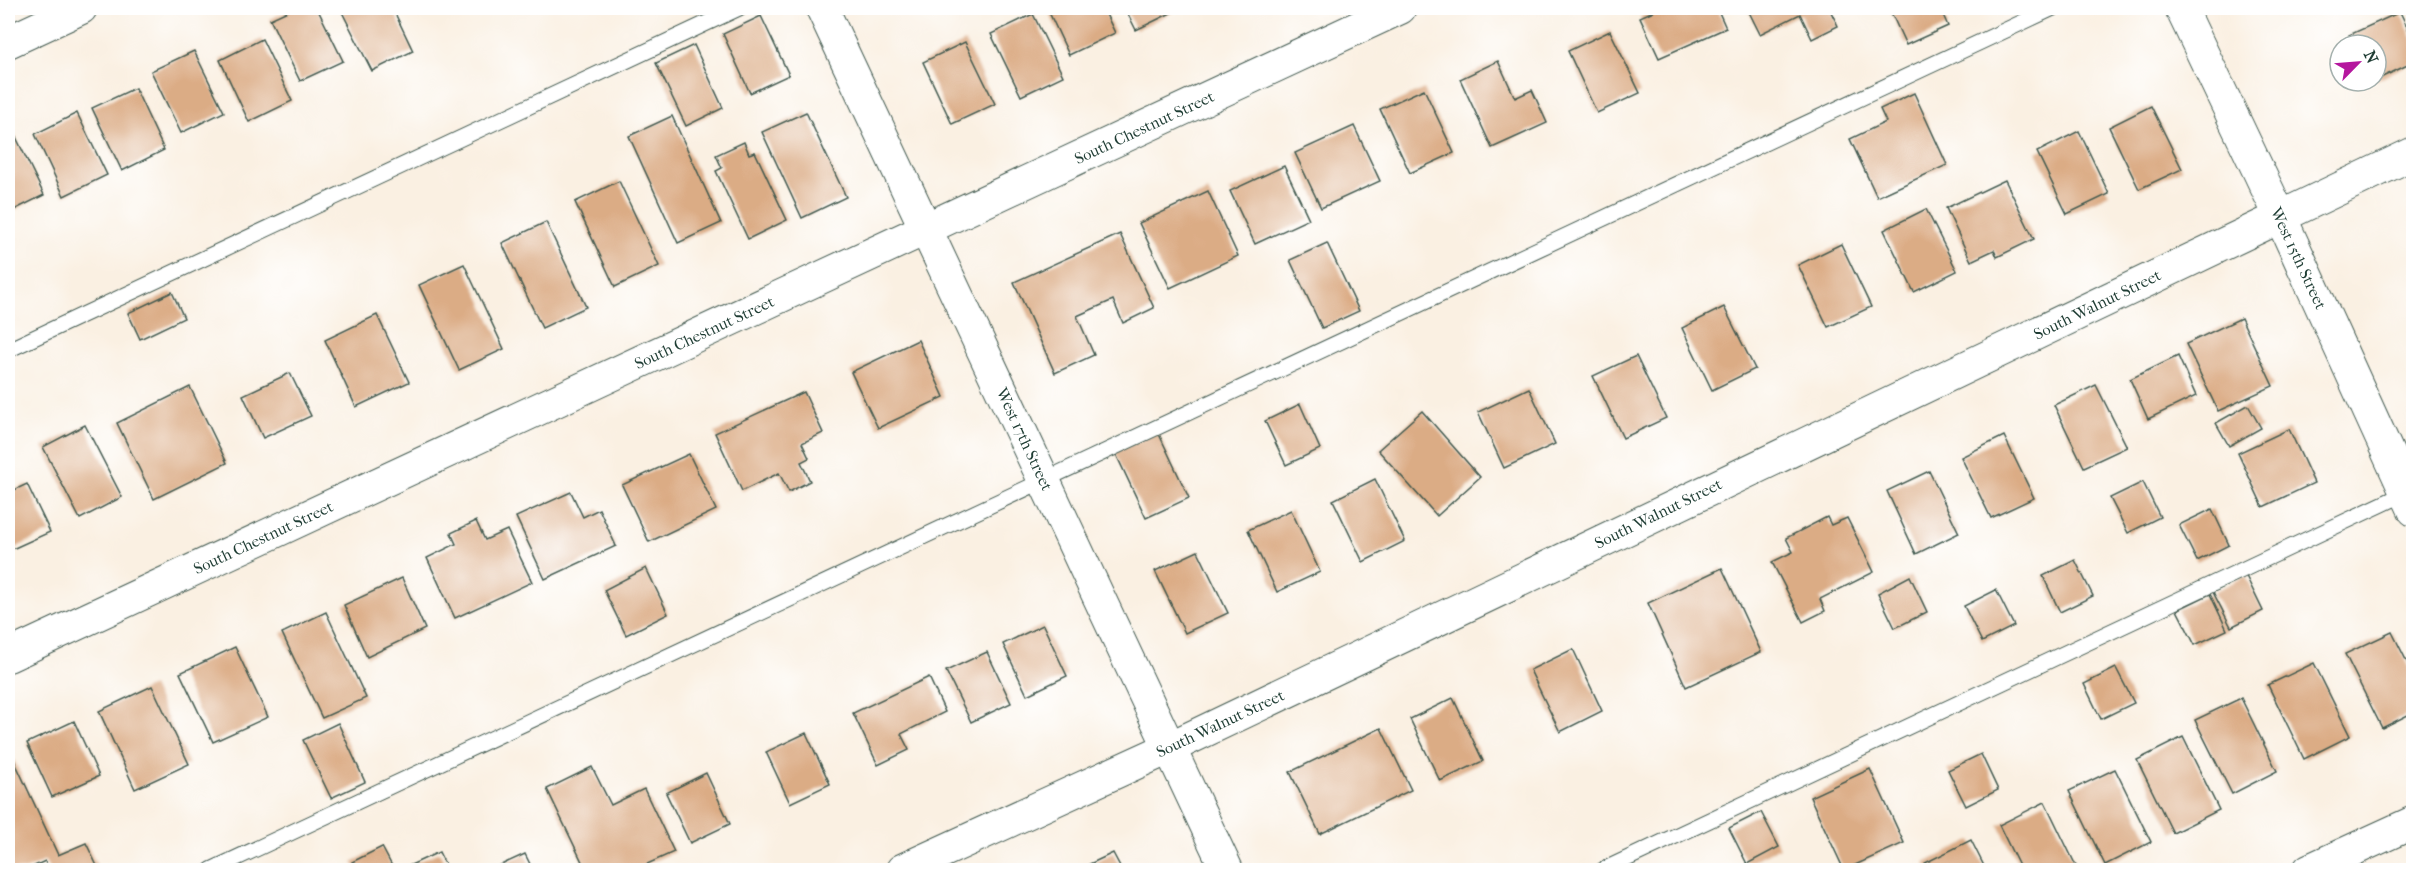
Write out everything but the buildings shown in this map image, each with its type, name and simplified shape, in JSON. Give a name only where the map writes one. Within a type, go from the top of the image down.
[{"type":"street","points":[[8,42],[81,8]]},
{"type":"street","name":"West 17th Street","points":[[822,8],[1227,870]]},
{"type":"street","name":"South Chestnut Street","points":[[8,656],[1400,8]]},
{"type":"street","name":"West 15th Street","points":[[2181,8],[2280,216],[2410,502]]},
{"type":"street","name":"South Walnut Street","points":[[902,870],[1169,748],[2414,153]]},
{"type":"street","points":[[2309,870],[2414,822]]},
{"type":"lane","points":[[8,350],[739,8]]},
{"type":"lane","points":[[211,870],[2053,8]]},
{"type":"lane","points":[[1603,870],[2410,502]]}]
